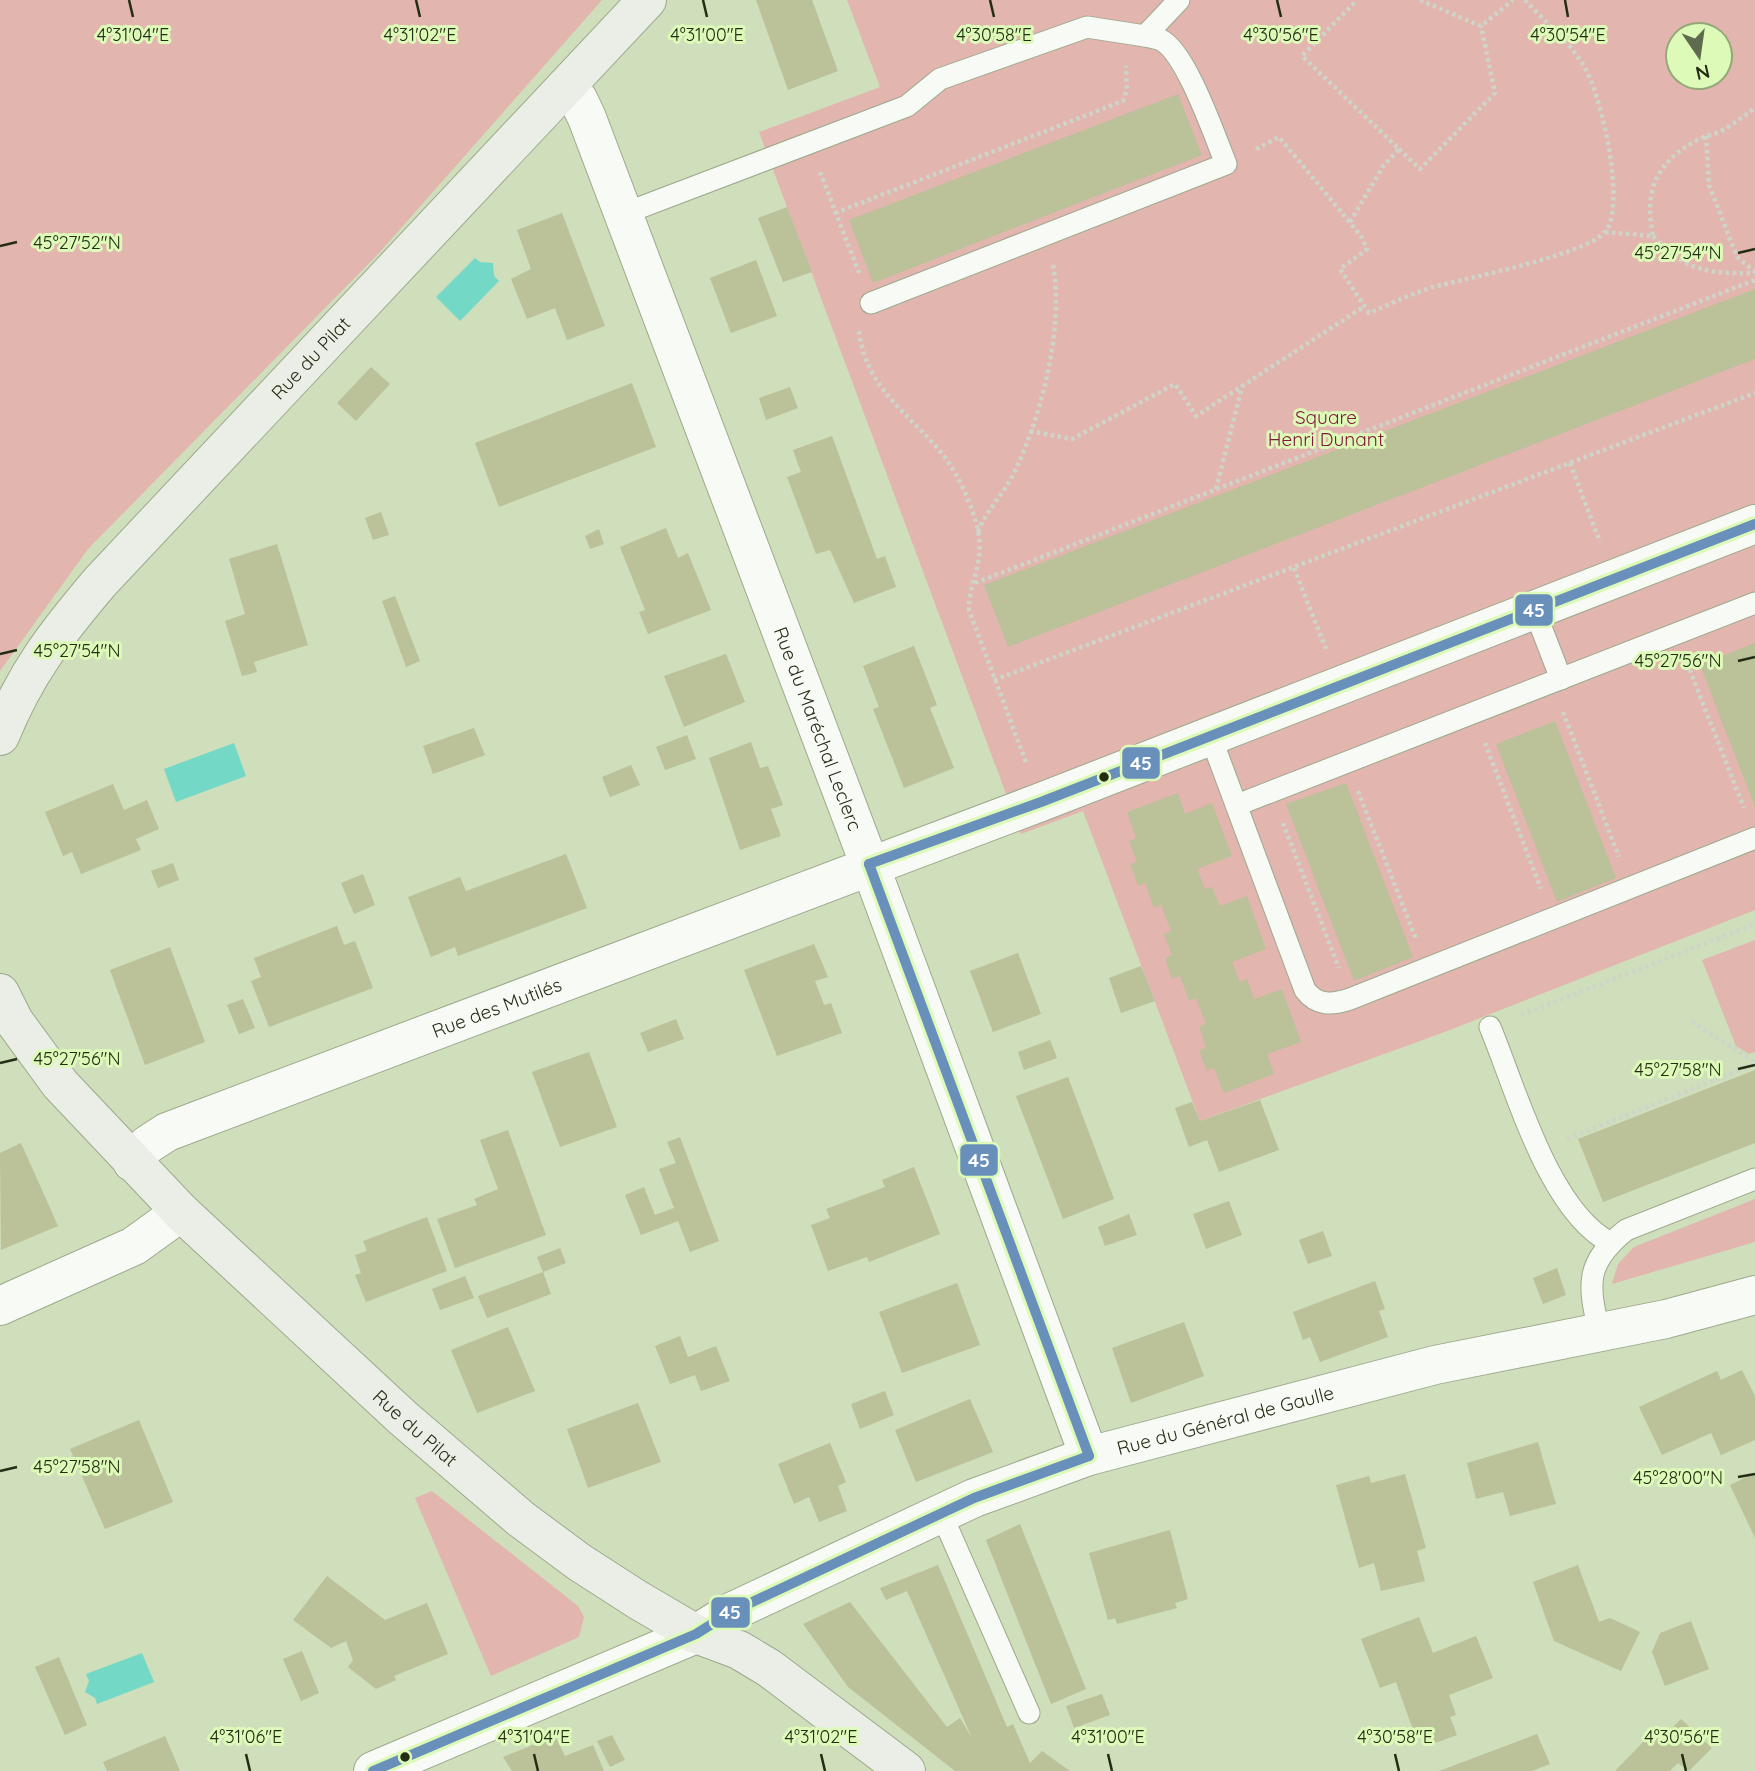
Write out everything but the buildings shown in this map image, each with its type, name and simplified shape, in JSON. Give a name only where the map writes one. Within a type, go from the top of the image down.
[{"type":"main road","name":"Rue du Pilat","points":[[0,736],[17,694],[46,646],[100,582],[647,0]]},
{"type":"main road","name":"Rue du Pilat","points":[[0,993],[15,1021],[60,1084],[132,1162],[181,1212],[403,1418],[521,1519],[589,1570],[696,1634],[739,1650],[769,1668],[906,1771]]},
{"type":"street","name":"Rue du Maréchal Leclerc","points":[[565,88],[578,99],[587,118],[869,864],[1089,1457]]},
{"type":"street","name":"Rue des Mutilés","points":[[132,1162],[147,1145],[167,1132],[869,864],[1041,802],[1755,524]]},
{"type":"street","points":[[0,1306],[134,1246],[181,1212]]},
{"type":"street","name":"Rue du Général de Gaulle","points":[[373,1771],[696,1634],[731,1612],[941,1513],[1025,1477],[1089,1457],[1435,1365],[1666,1319],[1755,1295]]},
{"type":"lane","points":[[1135,35],[1179,0]]},
{"type":"lane","points":[[622,214],[907,106],[940,79],[1043,41],[1087,27],[1163,41],[1178,59],[1195,88],[1226,164],[872,303]]},
{"type":"lane","points":[[1237,805],[1755,603]]},
{"type":"lane","points":[[1534,610],[1556,681]]},
{"type":"lane","points":[[1210,735],[1309,996],[1330,1004],[1755,838]]},
{"type":"lane","points":[[1490,1027],[1552,1179],[1587,1228],[1611,1243]]},
{"type":"lane","points":[[1599,1331],[1590,1292],[1598,1259],[1611,1243],[1626,1230],[1755,1179]]},
{"type":"lane","points":[[941,1513],[1029,1713]]},
{"type":"path","points":[[1357,0],[1302,55],[1420,169],[1495,93],[1481,26]]},
{"type":"path","points":[[1420,0],[1481,26]]},
{"type":"path","points":[[1481,26],[1513,0]]},
{"type":"path","points":[[1525,0],[1586,68],[1609,148],[1615,188],[1612,211],[1605,232]]},
{"type":"path","points":[[835,213],[1123,101],[1135,35]]},
{"type":"path","points":[[1755,108],[1671,159],[1653,181],[1649,219],[1653,236],[1673,258],[1707,271],[1755,273]]},
{"type":"path","points":[[1706,136],[1709,185],[1737,257],[1755,273]]},
{"type":"path","points":[[1226,164],[1279,137],[1350,222],[1367,249],[1340,269],[1369,313],[1430,288],[1556,254],[1605,232],[1653,236]]},
{"type":"path","points":[[809,144],[872,303],[859,331],[862,351],[874,379],[892,404],[940,451],[967,495],[981,555],[969,597],[969,610],[1028,770]]},
{"type":"path","points":[[1350,222],[1384,164],[1399,149]]},
{"type":"path","points":[[978,533],[985,513],[1010,481],[1030,431],[1057,312],[1054,268],[1045,235]]},
{"type":"path","points":[[975,583],[1755,280]]},
{"type":"path","points":[[1030,431],[1072,439],[1175,384],[1196,416],[1365,306]]},
{"type":"path","points":[[1216,489],[1242,386]]},
{"type":"path","points":[[994,680],[1755,393]]},
{"type":"path","points":[[1570,463],[1602,547]]},
{"type":"path","points":[[1294,568],[1328,653]]},
{"type":"path","points":[[1677,634],[1734,782]]},
{"type":"path","points":[[1556,681],[1631,888]]},
{"type":"path","points":[[1474,713],[1530,862]]},
{"type":"path","points":[[1347,763],[1427,968]]},
{"type":"path","points":[[1290,839],[1328,941]]},
{"type":"path","points":[[1490,1027],[1755,925]]},
{"type":"path","points":[[1692,1022],[1755,1063]]},
{"type":"path","points":[[1540,1150],[1755,1063]]},
{"type":"green space","points":[[0,0],[602,0],[379,253],[88,549],[0,671]]},
{"type":"green space","name":"Square Henri Dunant","points":[[847,0],[1755,0],[1755,910],[1442,1033],[1200,1121],[1083,811],[1021,834],[759,132],[880,87]]},
{"type":"green space","points":[[1755,940],[1755,1052],[1749,1054],[1736,1046],[1702,960]]},
{"type":"green space","points":[[1755,1199],[1755,1242],[1612,1284],[1618,1264],[1634,1247]]},
{"type":"green space","points":[[432,1491],[578,1606],[584,1617],[579,1637],[491,1676],[415,1498]]},
{"type":"water","points":[[475,258],[480,262],[493,263],[494,276],[499,281],[460,321],[436,297]]},
{"type":"water","points":[[234,743],[246,776],[176,802],[164,769]]},
{"type":"water","points":[[142,1653],[154,1682],[97,1704],[95,1698],[85,1692],[89,1681],[86,1674]]},
{"type":"transit line","name":"45","points":[[869,864],[1041,802],[1755,524]]},
{"type":"transit line","name":"45","points":[[869,864],[1089,1456]]},
{"type":"transit line","name":"45","points":[[373,1771],[696,1634],[731,1612],[974,1498],[1089,1456]]}]
